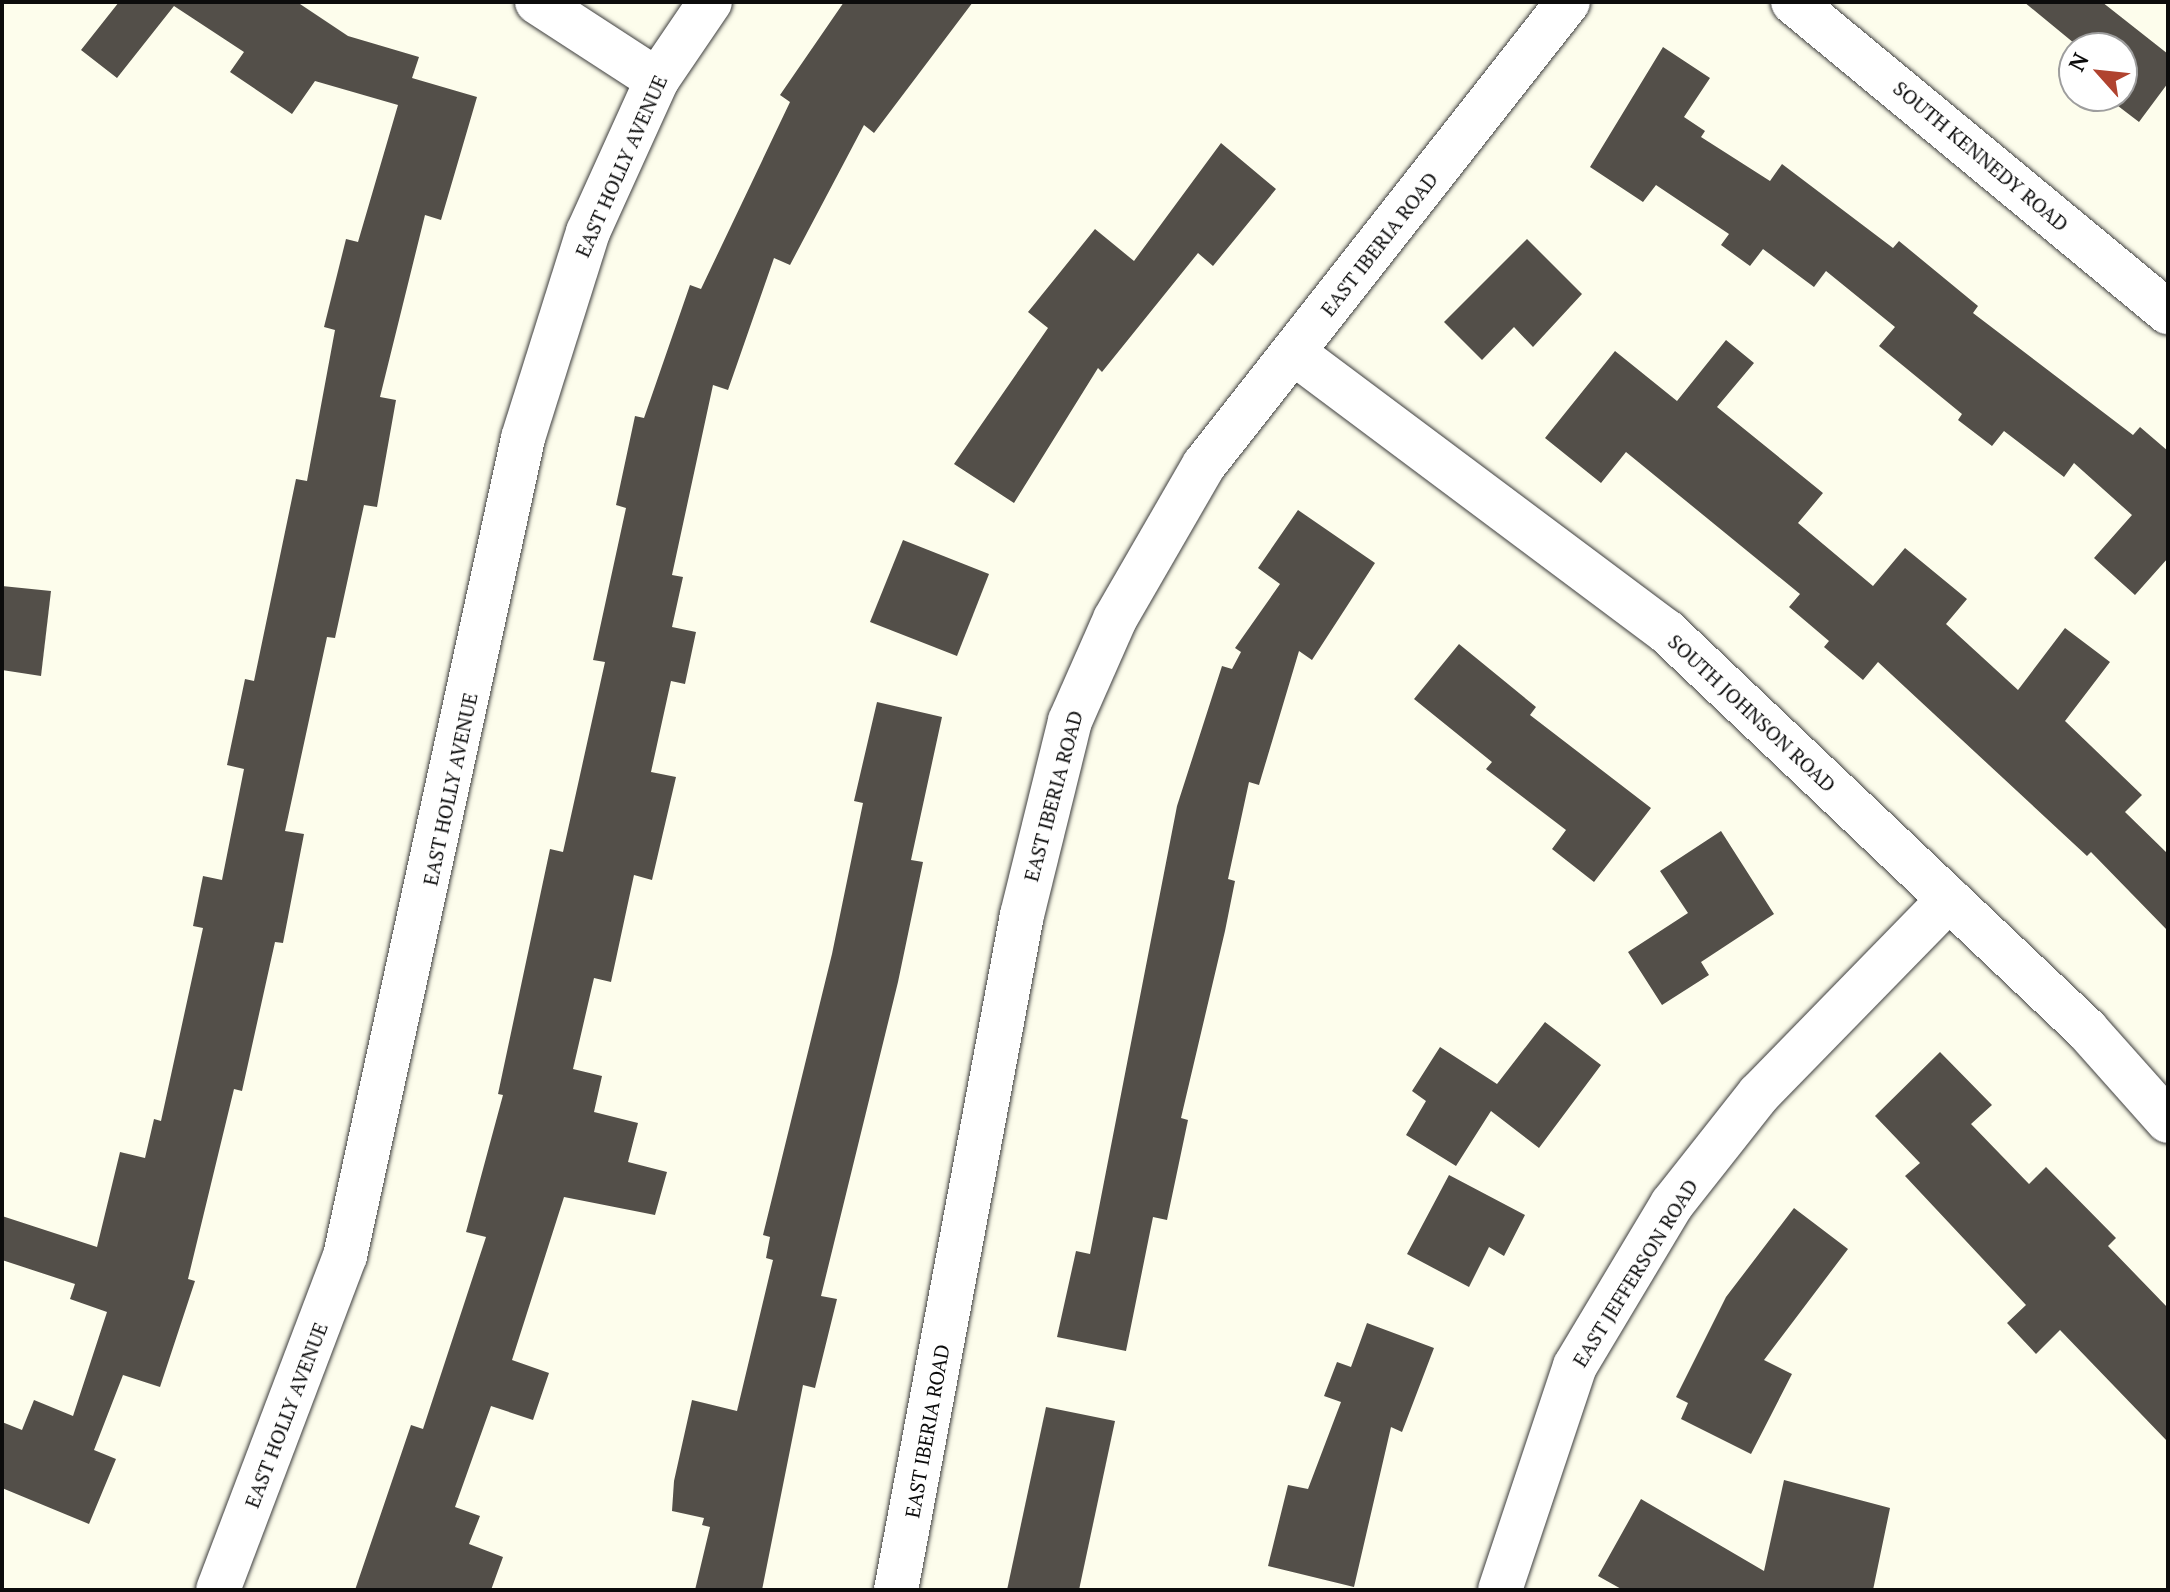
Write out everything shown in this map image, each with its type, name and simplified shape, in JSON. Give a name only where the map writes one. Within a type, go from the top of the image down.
[{"type":"street","points":[[537,2],[657,80]]},
{"type":"street","name":"EAST HOLLY AVENUE","points":[[218,1590],[345,1256],[404,1006],[523,438],[588,232],[657,80],[710,2]]},
{"type":"street","name":"EAST IBERIA ROAD","points":[[896,1590],[1022,915],[1070,721],[1115,619],[1204,465],[1568,2]]},
{"type":"street","name":"SOUTH KENNEDY ROAD","points":[[1793,2],[2168,312]]},
{"type":"street","name":"SOUTH JOHNSON ROAD","points":[[1294,353],[1666,631],[2087,1030],[2168,1121]]},
{"type":"street","name":"EAST JEFFERSON ROAD","points":[[1500,1590],[1575,1366],[1672,1204],[1759,1094],[1949,899]]},
{"type":"building","points":[[119,2],[297,2],[348,36],[419,57],[412,78],[477,97],[441,220],[425,215],[380,397],[396,400],[377,507],[364,505],[335,638],[327,637],[285,831],[304,834],[283,943],[275,942],[242,1091],[234,1089],[188,1279],[195,1281],[160,1387],[123,1375],[94,1450],[116,1459],[89,1524],[2,1488],[2,1422],[22,1430],[34,1400],[73,1416],[107,1312],[70,1299],[75,1284],[2,1260],[2,1216],[97,1247],[120,1152],[145,1158],[154,1119],[161,1121],[203,928],[193,926],[203,876],[222,880],[244,769],[227,765],[245,679],[254,681],[296,479],[307,481],[335,330],[324,327],[346,239],[358,242],[398,105],[315,81],[292,114],[230,72],[244,52],[174,6],[117,78],[81,50]]},
{"type":"building","points":[[844,2],[973,2],[874,133],[864,125],[790,265],[774,258],[728,390],[713,385],[672,575],[683,577],[672,627],[696,632],[685,684],[671,681],[651,772],[676,777],[652,880],[634,875],[611,982],[594,978],[573,1069],[602,1076],[594,1112],[638,1123],[628,1162],[667,1172],[655,1215],[564,1197],[512,1360],[549,1373],[533,1420],[491,1406],[455,1507],[480,1516],[469,1544],[503,1557],[491,1590],[355,1590],[411,1425],[423,1429],[486,1237],[466,1232],[503,1095],[498,1094],[550,849],[563,852],[605,662],[593,660],[626,508],[616,505],[635,416],[644,418],[690,285],[701,289],[790,102],[780,95]]},
{"type":"building","points":[[2024,2],[2102,2],[2168,54],[2168,83],[2139,122],[2126,112],[2138,112],[2138,32],[2061,32]]},
{"type":"building","points":[[1663,47],[1710,78],[1684,117],[1705,131],[1701,137],[1770,181],[1782,164],[1893,248],[1899,241],[1978,306],[1973,313],[2133,435],[2140,427],[2168,451],[2168,558],[2135,595],[2094,558],[2132,515],[2074,463],[2064,477],[2004,431],[1992,446],[1958,420],[1962,414],[1879,346],[1895,327],[1826,271],[1814,287],[1763,249],[1750,266],[1721,245],[1729,234],[1656,185],[1643,202],[1590,167]]},
{"type":"building","points":[[1221,143],[1276,189],[1213,266],[1198,253],[1102,372],[1098,368],[1014,503],[954,464],[1048,328],[1028,312],[1095,229],[1134,261]]},
{"type":"building","points":[[1527,239],[1582,294],[1533,347],[1514,327],[1482,360],[1444,322]]},
{"type":"building","points":[[1726,340],[1754,363],[1717,407],[1823,493],[1798,523],[1873,586],[1905,548],[1967,599],[1946,624],[2018,690],[2065,628],[2110,662],[2065,721],[2142,795],[2125,812],[2168,854],[2168,931],[2091,852],[2087,856],[1878,662],[1863,680],[1824,647],[1829,641],[1789,607],[1800,594],[1626,452],[1601,483],[1545,438],[1615,351],[1677,401]]},
{"type":"building","points":[[1298,510],[1375,563],[1312,660],[1299,651],[1259,785],[1249,782],[1228,879],[1235,881],[1225,931],[1181,1118],[1188,1120],[1167,1220],[1153,1217],[1126,1351],[1057,1337],[1076,1251],[1090,1254],[1177,806],[1222,666],[1232,669],[1241,652],[1235,648],[1280,584],[1258,568]]},
{"type":"building","points":[[903,540],[989,574],[957,656],[870,622]]},
{"type":"building","points":[[2,586],[51,591],[41,676],[2,670]]},
{"type":"building","points":[[1459,644],[1536,707],[1530,715],[1651,808],[1594,882],[1552,849],[1566,830],[1486,769],[1492,762],[1414,699]]},
{"type":"building","points":[[877,702],[942,717],[911,860],[923,862],[898,982],[821,1296],[837,1299],[815,1388],[803,1385],[762,1590],[695,1590],[710,1527],[702,1525],[704,1518],[672,1511],[674,1481],[692,1400],[737,1411],[773,1260],[766,1258],[770,1237],[763,1235],[832,954],[863,803],[854,801]]},
{"type":"building","points":[[1721,831],[1774,914],[1701,962],[1709,975],[1662,1005],[1628,952],[1688,913],[1660,871]]},
{"type":"building","points":[[1545,1022],[1601,1065],[1539,1148],[1491,1111],[1456,1166],[1406,1135],[1426,1101],[1412,1091],[1440,1047],[1497,1084]]},
{"type":"building","points":[[1940,1052],[1992,1105],[1971,1124],[2029,1184],[2046,1167],[2116,1238],[2108,1246],[2168,1308],[2168,1442],[2060,1330],[2036,1354],[2007,1323],[2026,1305],[1905,1176],[1920,1163],[1875,1116]]},
{"type":"building","points":[[1449,1175],[1525,1215],[1504,1256],[1489,1247],[1469,1287],[1407,1254]]},
{"type":"building","points":[[1794,1208],[1848,1249],[1764,1360],[1792,1374],[1751,1454],[1681,1419],[1688,1403],[1676,1397],[1726,1297]]},
{"type":"building","points":[[1367,1323],[1434,1348],[1402,1432],[1391,1427],[1354,1587],[1268,1566],[1288,1485],[1308,1489],[1341,1402],[1324,1396],[1337,1362],[1351,1367]]},
{"type":"building","points":[[1046,1407],[1115,1421],[1079,1590],[1007,1590]]},
{"type":"building","points":[[1784,1480],[1890,1508],[1873,1590],[1623,1590],[1598,1576],[1641,1499],[1764,1571]]}]
